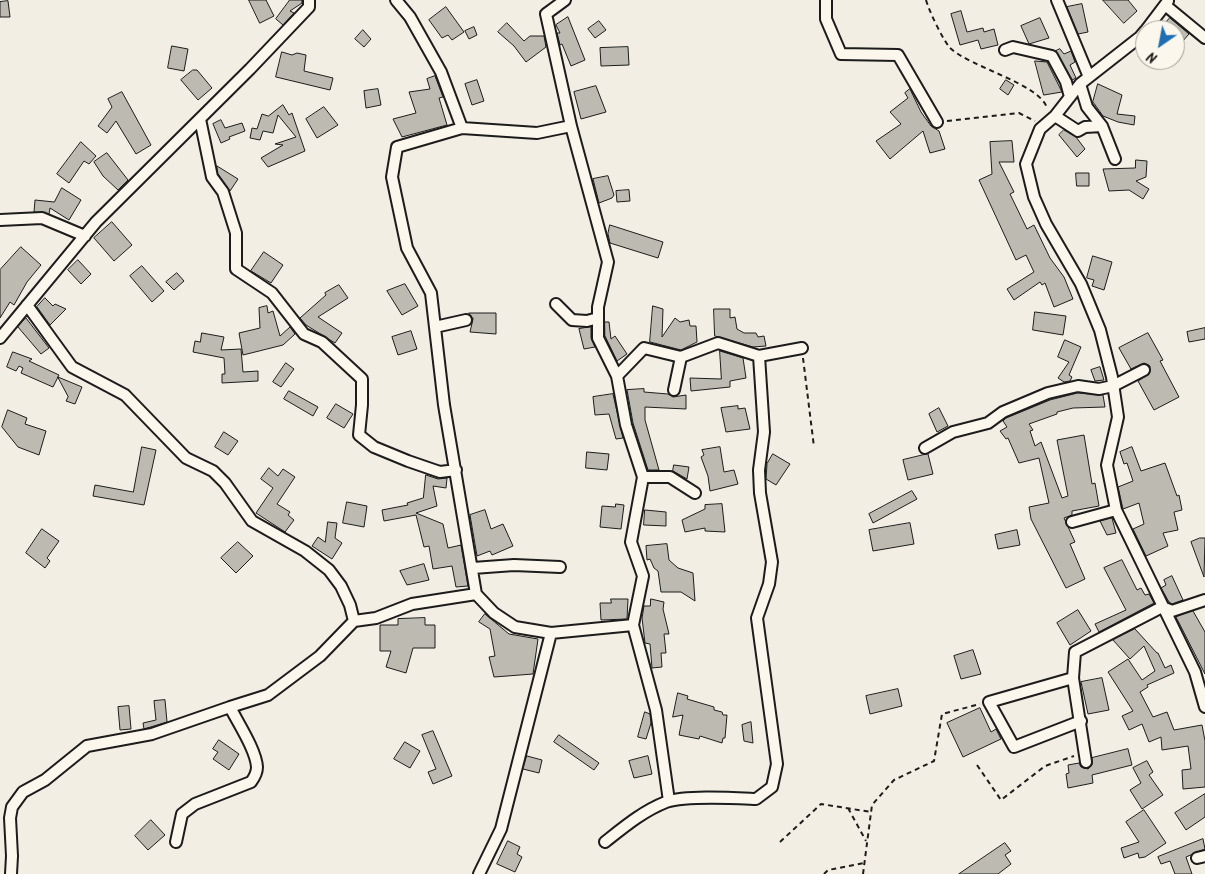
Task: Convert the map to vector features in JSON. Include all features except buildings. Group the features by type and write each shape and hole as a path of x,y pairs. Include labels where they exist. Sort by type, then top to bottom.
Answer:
{"street":[{"path":"0,338 85,236 309,7 309,0"},
{"path":"396,0 410,17 441,72 462,128"},
{"path":"565,0 546,14 571,126 608,262 598,307 598,338 617,376 626,425 643,477 630,542 643,576 633,625 656,710 669,801"},
{"path":"826,0 826,19 841,54 898,54 937,122"},
{"path":"1056,0 1089,77"},
{"path":"1154,20 1167,3 1205,38"},
{"path":"1135,40 1080,84 1049,121 1026,164 1034,197 1046,224 1081,284 1100,330 1118,417 1107,464 1116,510 1195,672 1205,707"},
{"path":"1005,50 1013,47 1052,56 1066,82 1070,97"},
{"path":"1080,84 1087,107 1102,126 1115,159"},
{"path":"200,118 212,178 223,192 236,233 236,269 272,293 304,334 322,342 362,379 359,435 374,448 408,461 440,472 456,470"},
{"path":"1049,121 1078,132 1084,127 1102,126"},
{"path":"571,126 537,133 462,128 397,147 392,177 407,248 431,293 444,405 476,594 494,613 515,627 551,634 633,625"},
{"path":"0,220 42,218 85,236"},
{"path":"556,304 572,320 587,321 598,318"},
{"path":"27,305 72,367 125,395 186,458 213,471 225,483 252,522 304,551 329,570 344,592 354,621"},
{"path":"434,327 466,320"},
{"path":"617,376 644,348 680,357 718,343 759,356 802,348"},
{"path":"604,842 651,809 669,801 730,798 756,800 772,787 777,764 756,618 769,584 772,562 760,493 759,470 764,432 759,356"},
{"path":"674,390 680,357"},
{"path":"925,448 952,432 988,423 1003,412 1048,393 1078,386 1099,389 1113,386 1144,370"},
{"path":"643,477 670,477 695,492"},
{"path":"1072,522 1116,510"},
{"path":"473,568 514,565 560,567"},
{"path":"11,874 10,818 12,807 23,792 45,780 87,746 152,734 268,695 320,656 354,621 376,618 412,604 476,594"},
{"path":"1086,757 1073,678 1075,652 1162,607 1172,611 1205,600"},
{"path":"479,874 501,829 551,634"},
{"path":"1073,678 989,702 1014,746 1081,721"},
{"path":"176,842 182,814 195,804 250,782 255,777 257,768 248,743 230,708"}],"path":[{"path":"926,0 949,47 977,66 1003,74 1021,85 1046,105 1049,121 1019,113 937,122"},
{"path":"802,348 814,448"},
{"path":"863,874 872,804 894,780 934,761 942,714 989,702"},
{"path":"977,765 1001,800 1045,766 1086,757"},
{"path":"780,842 821,804 871,812"},
{"path":"848,808 867,842"},
{"path":"824,874 828,870 864,863"}]}
